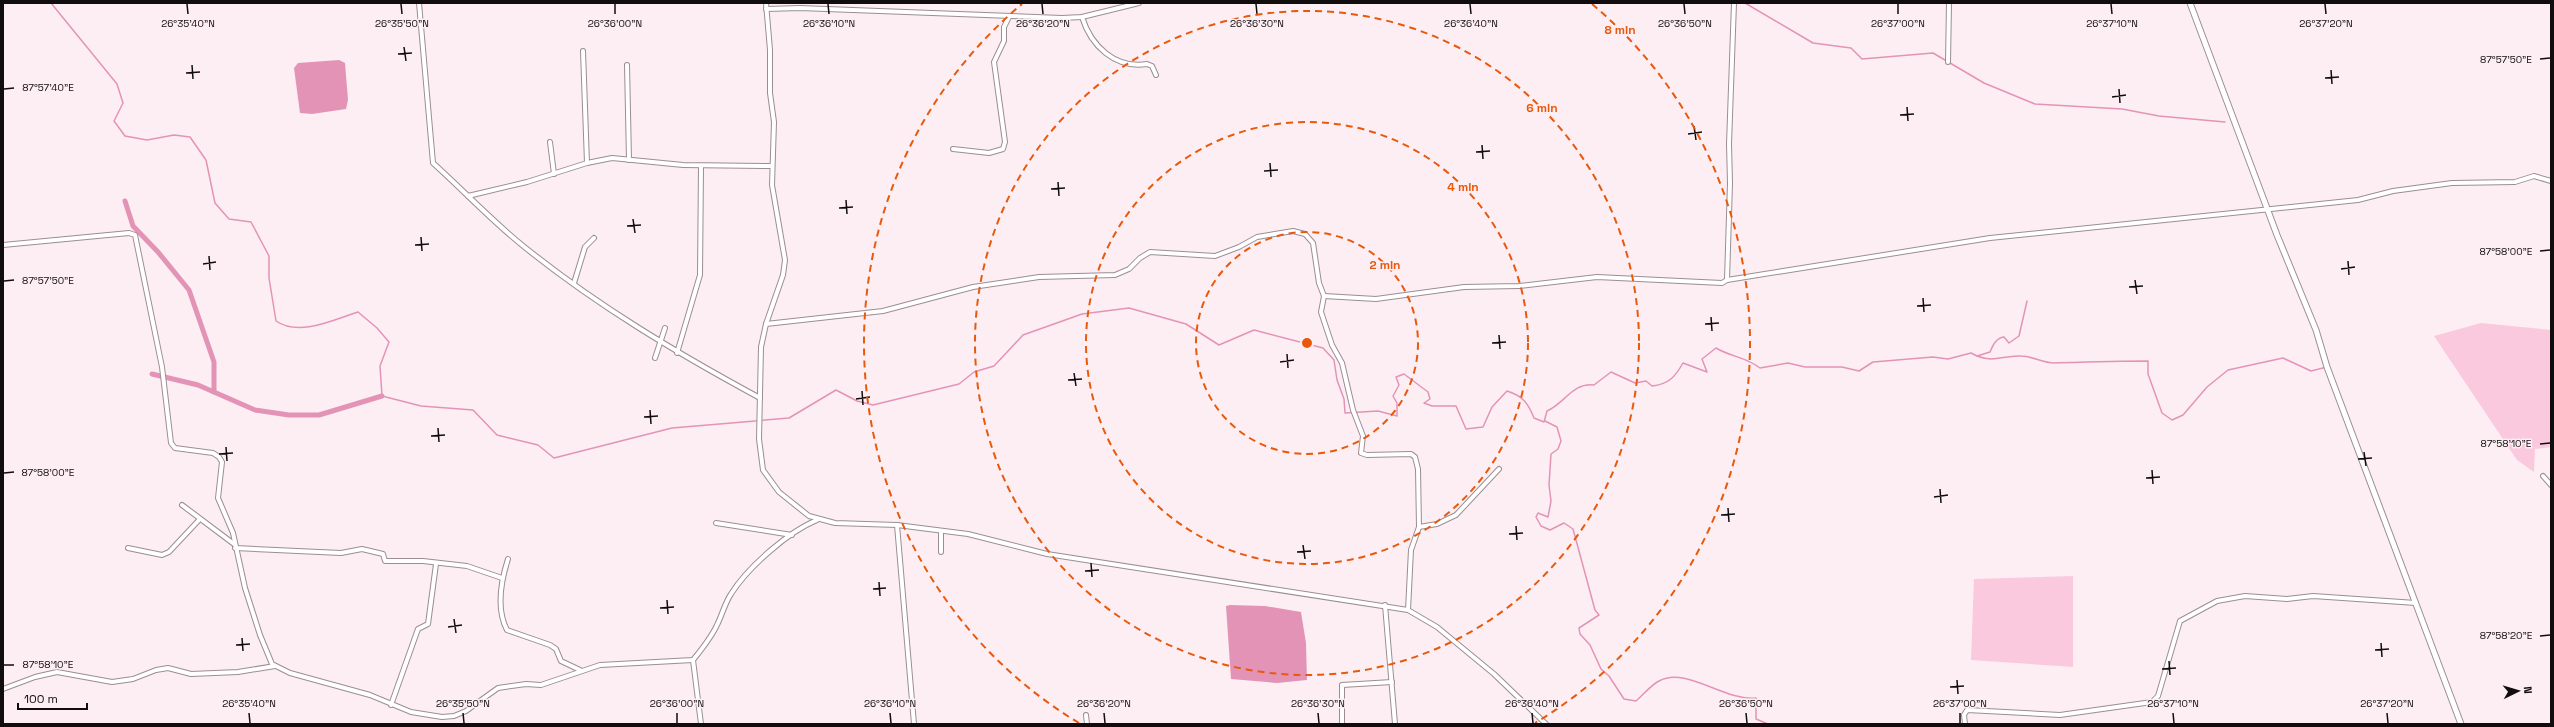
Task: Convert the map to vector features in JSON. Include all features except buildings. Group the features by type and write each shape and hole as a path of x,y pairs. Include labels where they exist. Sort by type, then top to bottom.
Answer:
{"street":[{"path":"419,3 433,163 522,245 574,283 677,353 760,398"},
{"path":"766,3 770,50 770,93 774,122 771,166 772,185 785,260 783,275 766,324 760,362 761,424 759,439 763,470 773,487 792,504 817,520 835,523 897,525 968,534 1047,554 1385,605 1408,610 1437,627 1494,674 1546,724"},
{"path":"766,9 800,8 1009,17 1082,16 1139,3"},
{"path":"1948,62 1949,3"},
{"path":"2190,3 2267,210 2316,330 2327,367 2462,724"},
{"path":"1727,280 1730,183 1729,144 1734,4"},
{"path":"1082,16 1089,36 1114,61 1148,64 1152,66 1156,75"},
{"path":"953,149 989,153 1003,149 1005,142 994,62 995,57 1004,41 1004,27 1009,17"},
{"path":"583,51 587,163"},
{"path":"627,65 629,160"},
{"path":"550,142 554,174"},
{"path":"468,196 554,174 587,163 612,158 701,166 771,166"},
{"path":"677,353 700,275 701,166"},
{"path":"1324,296 1376,300 1464,287 1519,286 1597,277 1722,283 1727,280 1990,238 2358,200 2393,191 2452,183 2515,182 2534,176 2551,181"},
{"path":"766,324 883,311 973,287 1039,277 1115,275 1129,269 1140,258 1150,252 1215,256 1239,247 1257,237 1293,231 1305,234 1313,243 1319,282 1324,296 1321,312 1332,344 1342,363 1355,417 1363,436 1361,453 1367,455 1409,454 1415,458 1418,469 1419,527 1411,550 1408,610"},
{"path":"3,245 129,232 135,235 162,367 171,443 175,448 213,454 219,457 222,462 218,498 233,533 234,546 260,635 275,666"},
{"path":"574,283 585,247 594,238"},
{"path":"655,358 664,328"},
{"path":"1419,527 1437,524 1456,515 1499,470"},
{"path":"2543,476 2551,485"},
{"path":"182,505 199,520 234,546 341,553 362,549 383,554 385,561 423,561 436,564 467,566 502,578"},
{"path":"128,548 162,555 169,552 199,520"},
{"path":"701,724 693,660 708,641 730,594 743,576 769,551 807,524 817,520"},
{"path":"716,523 792,535"},
{"path":"897,525 914,724"},
{"path":"940,531 941,552"},
{"path":"508,559 502,578 503,613 508,630 550,645 556,649 561,661 580,670"},
{"path":"391,705 418,628 428,624 436,564"},
{"path":"1965,724 1964,715 1967,710 2060,715 2152,702 2158,696 2180,620 2217,601 2245,596 2287,599 2313,596 2416,604"},
{"path":"1385,605 1395,724"},
{"path":"3,689 36,677 57,672 112,682 133,679 156,670 168,668 191,674 238,672 275,666 290,673 370,695 391,705 422,715 454,716 466,711 498,688 526,684 540,685 580,670 600,665 693,660"},
{"path":"1342,724 1342,684 1392,682"},
{"path":"1086,715 1087,724"}],"shaded area":[{"path":"339,60 345,63 348,100 346,109 312,114 300,113 294,68 298,63"},
{"path":"2481,323 2551,330 2551,447 2535,449 2534,472 2517,460 2434,336"},
{"path":"2073,576 2073,667 1971,660 1974,579"},
{"path":"1226,606 1265,606 1301,612 1306,643 1307,680 1277,683 1231,679"}],"waterway":[{"path":"51,3 117,84 123,103 114,121 125,136 147,140 174,135 190,137 206,160 215,203 229,219 251,222 269,256 269,278 276,321 285,326 316,326 358,312 377,328 389,342 380,366 382,396 421,406 473,410 497,435 538,445 554,458 672,428 789,418 836,390 857,401 873,405 959,384 974,372 994,366 1023,335 1082,314 1129,308 1186,324 1219,345 1254,330 1323,348 1334,360 1337,380 1344,399 1345,413 1378,411 1397,416 1397,403 1393,396 1399,385 1396,377 1404,374 1428,392 1430,399 1424,403 1432,406 1456,406 1466,429 1483,427 1492,407 1507,391 1521,398 1530,408 1534,418 1544,422 1547,411 1559,404 1574,390 1587,385 1594,385 1611,372 1635,383 1646,381 1652,386 1663,384 1671,379 1683,363 1707,372 1702,359 1716,348 1755,364 1760,368 1788,363 1805,367 1842,367 1859,371 1873,362 1933,357 1948,359 1971,353 1979,357 1991,359 2021,356 2054,363 2148,361 2148,374 2162,413 2172,420 2183,415 2207,387 2228,370 2283,358 2311,371 2327,367"},
{"path":"1745,3 1813,43 1851,48 1862,59 1933,53 1984,83 2035,104 2122,109 2159,116 2225,122"},
{"path":"125,201 133,226 158,252 189,290 214,362 214,392"},
{"path":"1977,356 1990,352 1995,342 2001,338 2004,337 2009,343 2019,336 2027,301"},
{"path":"152,374 198,385 255,410 289,415 319,415 382,396"},
{"path":"1545,421 1557,427 1561,441 1558,449 1551,454 1549,485 1551,501 1548,517 1538,513 1536,517 1541,526 1550,530 1564,523 1573,529 1595,610 1599,615 1579,628 1580,634 1590,645 1601,669 1609,676 1624,699 1636,701 1659,681 1670,678 1681,678 1744,698 1756,698 1756,719 1768,724"}]}
